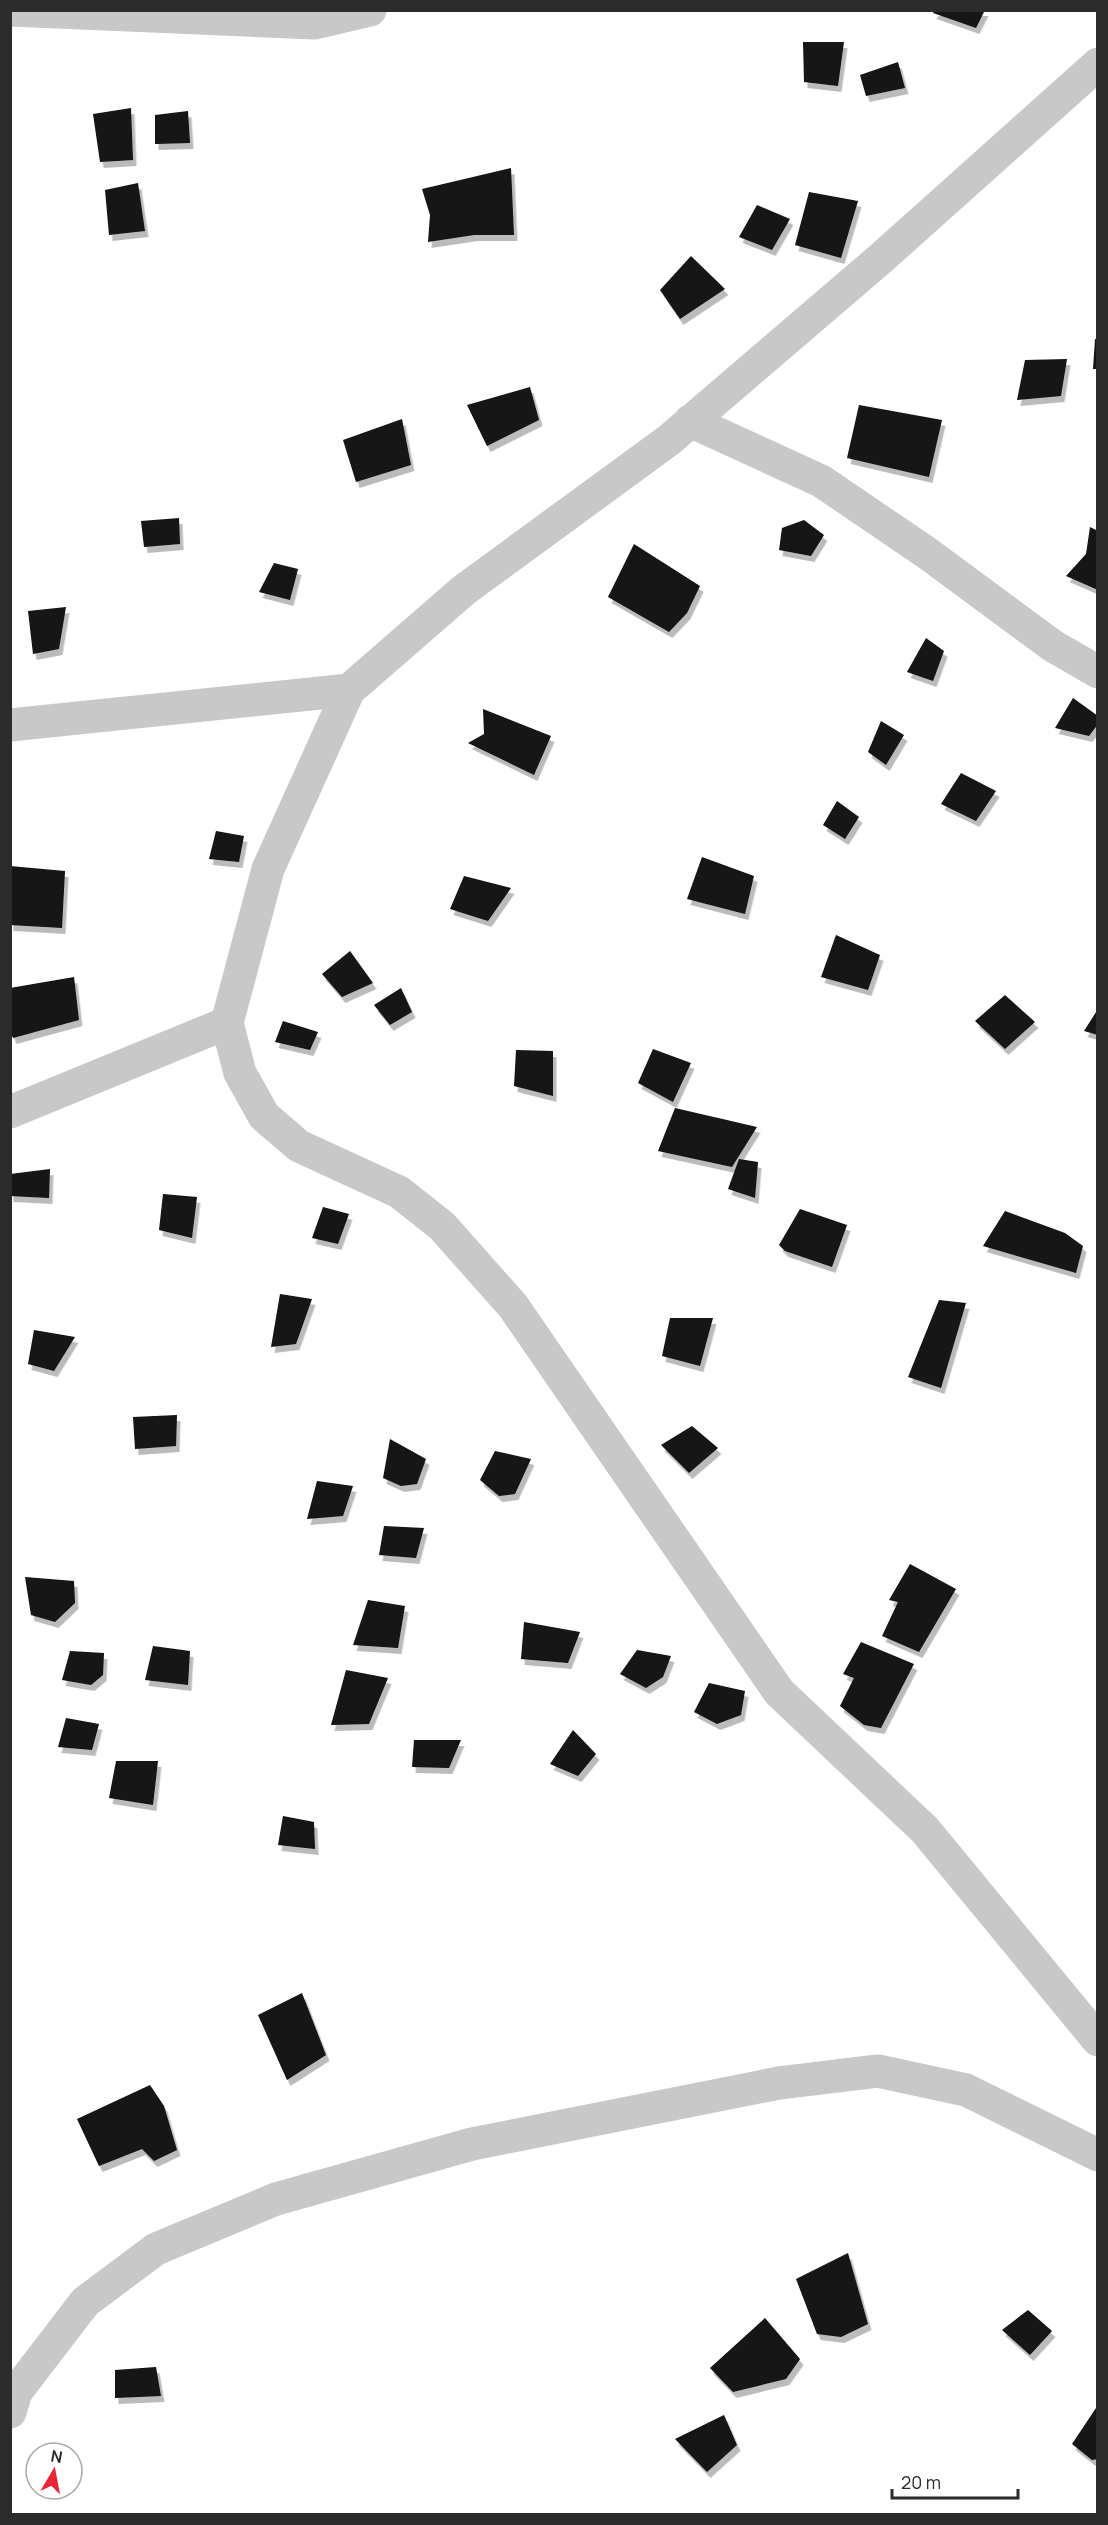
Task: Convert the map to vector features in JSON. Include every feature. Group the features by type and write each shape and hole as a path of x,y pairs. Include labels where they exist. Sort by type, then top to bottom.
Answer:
{"street":[{"path":"11,10 315,23 370,10"},
{"path":"1098,64 879,260 690,421 464,590 349,690 268,869 227,1023 240,1073 264,1116 299,1146 399,1192 442,1226 513,1306 779,1692 925,1830 1098,2040"},
{"path":"690,421 821,481 927,553 1053,646 1098,672"},
{"path":"10,725 349,690"},
{"path":"10,1112 227,1023"},
{"path":"10,2412 16,2392 85,2302 156,2248 276,2199 472,2144 779,2083 878,2071 966,2090 1098,2155"}],"building":[{"path":"935,10 985,10 976,28 933,13"},
{"path":"803,42 844,42 838,86 804,82"},
{"path":"898,62 905,88 866,96 860,75"},
{"path":"131,108 133,160 100,162 93,114"},
{"path":"188,111 190,143 155,144 155,115"},
{"path":"511,168 514,235 474,235 428,242 430,215 422,189"},
{"path":"138,183 145,231 109,235 105,190"},
{"path":"809,192 858,201 841,258 795,245"},
{"path":"757,205 790,219 772,250 739,237"},
{"path":"691,256 725,289 680,319 660,290"},
{"path":"1095,339 1098,339 1098,369 1093,369"},
{"path":"1067,359 1061,396 1017,400 1025,360"},
{"path":"530,387 539,420 487,446 467,405"},
{"path":"859,405 942,420 929,477 847,458"},
{"path":"402,419 411,465 356,482 343,440"},
{"path":"179,518 180,544 144,547 141,521"},
{"path":"804,520 824,535 811,556 779,550 782,528"},
{"path":"1090,527 1098,531 1098,590 1066,576 1086,554"},
{"path":"634,544 700,586 687,613 669,632 608,597"},
{"path":"274,563 298,569 290,600 259,592"},
{"path":"66,607 59,649 33,654 28,611"},
{"path":"926,638 944,651 933,681 907,672"},
{"path":"1073,698 1098,716 1098,724 1089,736 1055,728"},
{"path":"483,709 551,736 534,775 468,743 484,734"},
{"path":"881,721 904,735 886,765 868,752"},
{"path":"961,773 996,791 976,821 941,804"},
{"path":"837,801 859,817 845,839 823,825"},
{"path":"216,831 244,836 239,862 209,859"},
{"path":"702,857 754,876 745,914 687,899"},
{"path":"10,866 65,871 62,928 10,925"},
{"path":"464,876 511,888 488,921 450,909"},
{"path":"836,935 880,955 868,990 821,977"},
{"path":"350,951 373,983 342,997 322,974"},
{"path":"74,977 79,1020 13,1038 10,1031 10,988"},
{"path":"401,988 412,1012 390,1025 374,1005"},
{"path":"1005,995 1035,1022 1005,1049 975,1021"},
{"path":"1098,1009 1098,1035 1084,1031"},
{"path":"283,1021 318,1032 310,1050 275,1042"},
{"path":"653,1049 691,1063 673,1102 638,1083"},
{"path":"516,1050 553,1051 553,1096 514,1086"},
{"path":"675,1108 757,1127 732,1167 658,1151"},
{"path":"739,1159 758,1162 755,1198 728,1189"},
{"path":"50,1169 49,1198 10,1196 10,1174"},
{"path":"163,1194 197,1197 192,1238 159,1230"},
{"path":"323,1207 349,1214 338,1244 312,1238"},
{"path":"800,1209 847,1225 832,1267 785,1251 779,1245"},
{"path":"1005,1211 1065,1233 1083,1246 1076,1273 983,1246"},
{"path":"280,1294 312,1299 296,1344 271,1347"},
{"path":"939,1300 966,1303 941,1388 908,1377"},
{"path":"670,1318 713,1318 700,1366 662,1356"},
{"path":"34,1330 75,1337 54,1371 28,1364"},
{"path":"177,1415 176,1446 135,1449 133,1417"},
{"path":"692,1426 718,1448 689,1473 661,1445"},
{"path":"390,1439 426,1459 417,1484 401,1486 383,1478"},
{"path":"495,1451 531,1459 515,1494 499,1496 480,1480"},
{"path":"317,1481 353,1486 343,1516 307,1519"},
{"path":"384,1526 424,1528 416,1558 379,1555"},
{"path":"910,1564 956,1589 919,1652 882,1636 898,1602 889,1600"},
{"path":"25,1577 74,1581 75,1603 55,1622 31,1615"},
{"path":"368,1600 405,1606 398,1648 353,1645"},
{"path":"524,1622 580,1632 568,1663 521,1659"},
{"path":"861,1642 914,1664 881,1728 864,1725 840,1706 854,1678 843,1674"},
{"path":"153,1646 190,1651 188,1685 145,1680"},
{"path":"637,1650 671,1656 663,1677 646,1688 620,1674"},
{"path":"70,1651 104,1653 103,1675 91,1685 62,1680"},
{"path":"346,1670 388,1678 369,1724 331,1725"},
{"path":"709,1683 745,1691 741,1715 717,1724 694,1712"},
{"path":"66,1718 99,1724 92,1750 58,1747"},
{"path":"573,1730 596,1754 578,1776 550,1764"},
{"path":"414,1740 461,1740 449,1768 412,1767"},
{"path":"116,1761 158,1761 153,1805 109,1798"},
{"path":"283,1816 314,1822 315,1849 278,1845"},
{"path":"302,1993 326,2055 287,2080 258,2015"},
{"path":"150,2085 164,2106 177,2150 154,2161 142,2149 99,2166 77,2119"},
{"path":"848,2253 868,2324 841,2337 817,2334 796,2279"},
{"path":"1028,2310 1052,2331 1030,2355 1002,2330"},
{"path":"765,2318 800,2359 786,2379 733,2392 710,2368"},
{"path":"156,2367 161,2396 115,2398 115,2370"},
{"path":"1096,2408 1098,2459 1092,2460 1072,2444"},
{"path":"724,2415 737,2445 707,2472 675,2439"}]}
